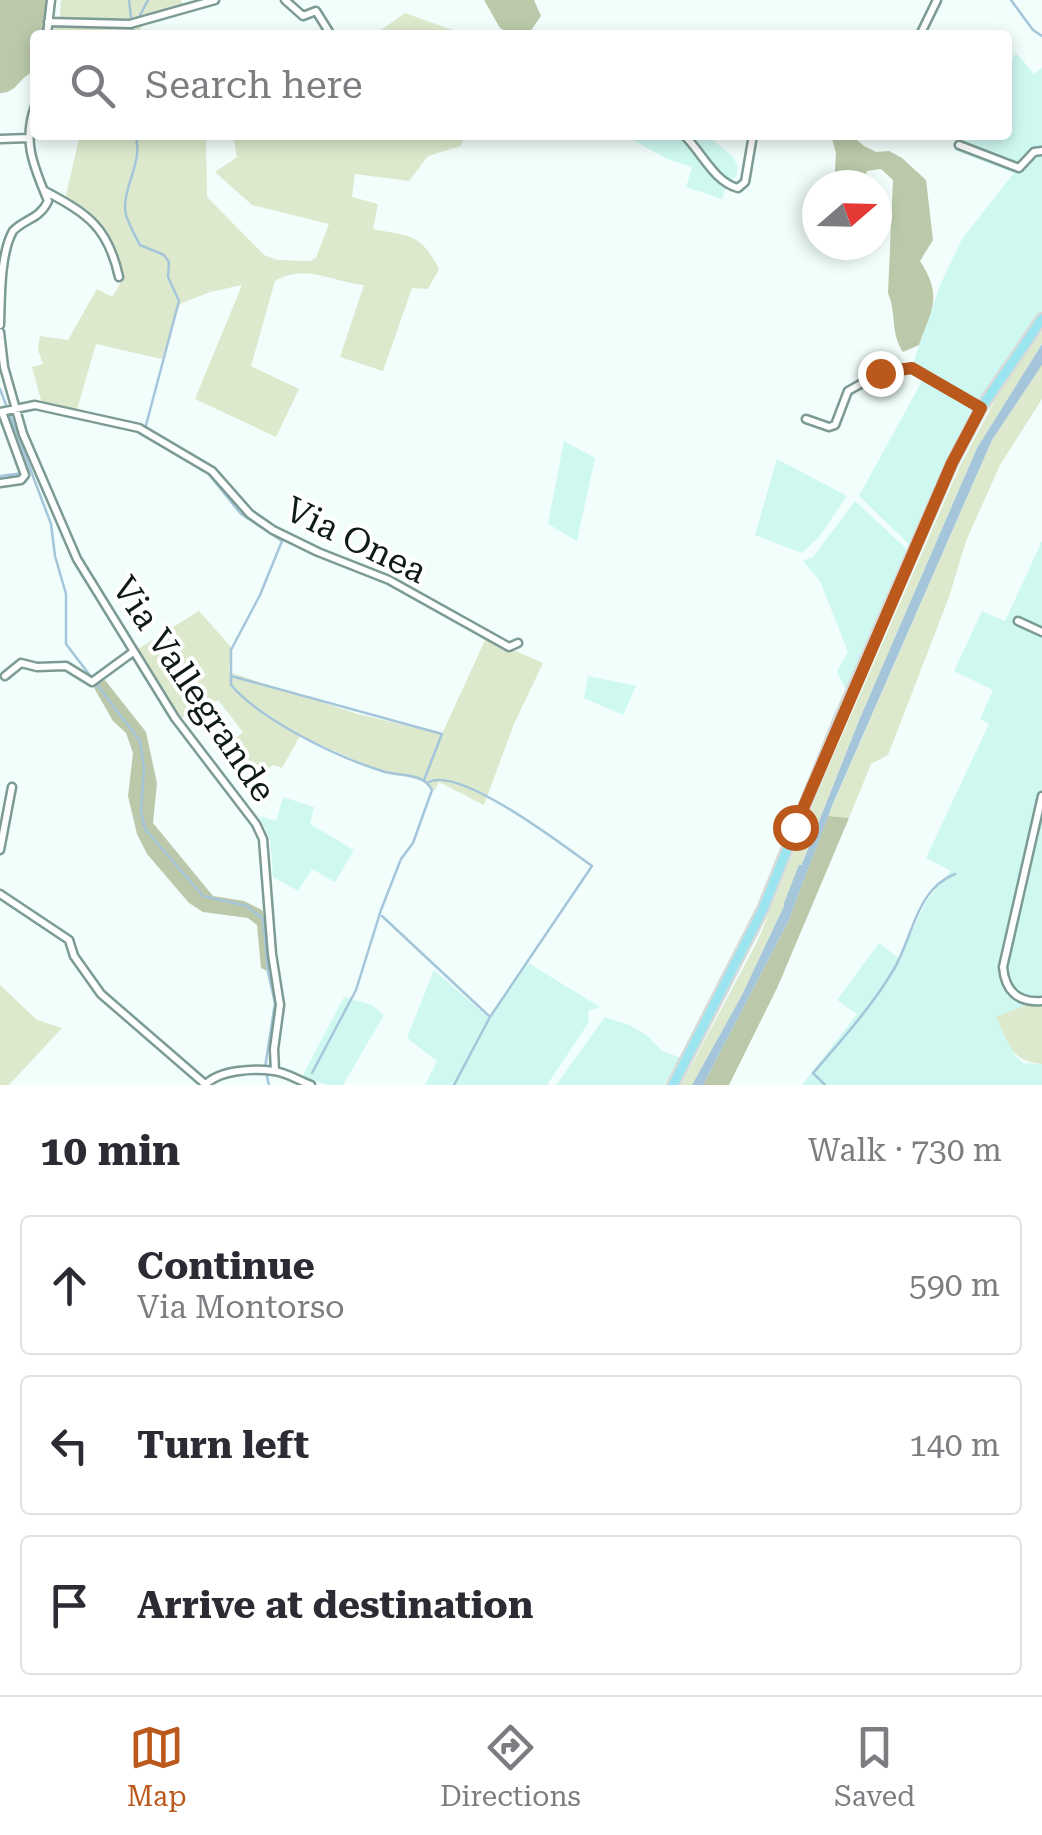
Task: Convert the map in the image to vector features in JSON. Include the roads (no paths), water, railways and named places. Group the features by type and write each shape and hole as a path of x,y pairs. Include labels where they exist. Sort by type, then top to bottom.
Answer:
{"main road":[{"path":"674,1085 762,910 838,722 952,463 981,408 1042,318"}],"street":[{"path":"47,30 51,0"},
{"path":"48,22 130,24 216,0"},
{"path":"285,0 303,16 316,11 329,30"},
{"path":"922,30 937,0"},
{"path":"0,483 21,480 24,473 7,411 0,328 2,254 15,228 37,217 48,201 28,142 30,120"},
{"path":"0,139 28,142"},
{"path":"689,140 717,176 738,188 745,182 752,140"},
{"path":"959,144 1019,168 1034,152 1042,152"},
{"path":"44,190 79,208 94,221 111,250 119,278"},
{"path":"806,419 829,428 836,425 848,391 880,373 912,368 981,408"},
{"name":"Via Onea","path":"7,411 35,405 139,428 212,471 250,514 273,530 389,580 509,647 518,643"},
{"name":"Via Vallegrande","path":"7,411 76,559 175,718 256,824 263,839 280,1004 275,1071"},
{"path":"1018,621 1042,632"},
{"path":"4,676 21,663 37,668 66,666 94,681 133,652"},
{"path":"0,850 12,787"},
{"path":"1042,796 1003,967 1004,980 1015,996 1024,1002 1042,1002"},
{"path":"0,894 69,940 78,962 101,994 207,1082 226,1073 275,1071 311,1085"}],"water":[{"path":"1042,344 1042,365 992,440 832,806 788,922 703,1085 692,1085 742,995 792,889 860,718 977,448"}],"waterway":[{"path":"129,0 132,30"},
{"path":"137,21 148,0"},
{"path":"1011,0 1042,36"},
{"path":"136,140 126,215 140,245 164,255 169,262 168,277 179,301 145,429"},
{"path":"0,389 51,524 66,594 66,644 140,741 145,829 203,896 247,906 263,919 275,1003 265,1068 269,1085"},
{"path":"207,472 241,514 282,541 231,650 231,685 261,712 301,736 364,765 423,780 432,790 413,843 401,859 381,910 356,990 312,1073"},
{"path":"0,476 24,473"},
{"path":"231,676 442,734 424,780"},
{"path":"429,782 444,780 487,796 592,866 490,1017 454,1085"},
{"path":"785,904 800,866"},
{"path":"825,1085 813,1073 886,982 924,902 942,881 955,874"},
{"path":"382,916 489,1016"}]}
